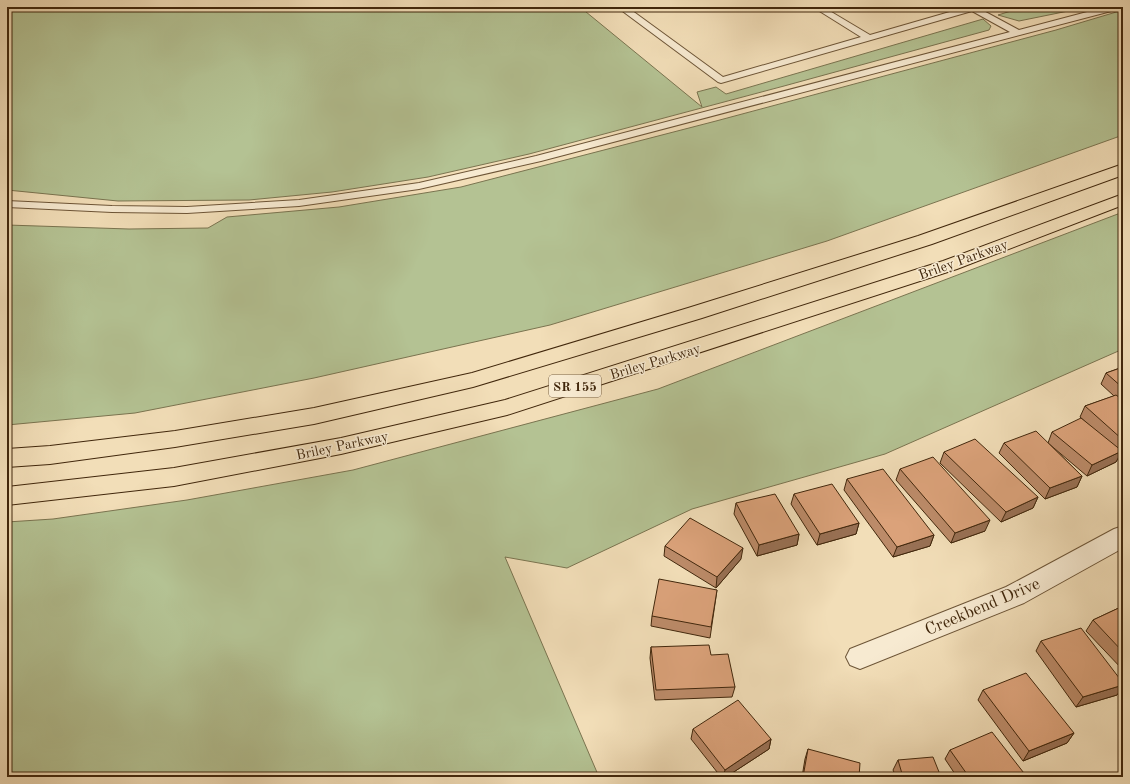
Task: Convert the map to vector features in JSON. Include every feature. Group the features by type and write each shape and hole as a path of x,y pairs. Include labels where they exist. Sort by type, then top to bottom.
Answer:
{"highway":[{"name":"SR 155","path":"7,458 50,455 175,439 314,416 473,380 695,313 917,243 1123,169"},
{"name":"Briley Parkway","path":"7,496 174,477 341,446 507,407 950,265 1123,199"}],"street":[{"name":"Creekbend Drive","path":"860,657 1015,595 1123,536"}],"lane":[{"path":"621,7 721,80 975,8 1019,33"},
{"path":"817,7 869,38"},
{"path":"7,204 112,209 187,210 299,203 419,186 537,159 1116,7"}],"green space":[{"path":"7,7 140,9 141,7 580,7 702,107 697,92 716,87 726,94 983,19 991,26 989,30 784,86 529,154 428,177 332,192 249,200 118,201 7,190"},
{"path":"1024,7 1088,7 1019,21 998,15"},
{"path":"1123,10 1123,135 827,241 550,325 314,378 135,413 7,425 7,225 129,229 208,228 227,217 339,207 461,187 716,121 1056,30"},
{"path":"1123,212 1123,349 885,454 692,509 567,568 505,557 599,777 7,777 7,522 53,519 187,500 353,470 658,389"}],"building":[{"path":"1123,367 1123,388 1106,373"},
{"path":"1116,395 1123,400 1123,440 1085,406"},
{"path":"1081,418 1122,451 1092,465 1052,432"},
{"path":"1036,431 1082,476 1050,488 1004,443"},
{"path":"975,439 1038,497 1006,512 944,452"},
{"path":"933,457 990,520 955,533 900,469"},
{"path":"883,469 934,535 897,547 847,479"},
{"path":"832,484 859,523 820,534 794,494"},
{"path":"775,494 799,534 759,545 736,503"},
{"path":"690,518 743,548 717,577 665,546"},
{"path":"659,579 717,590 711,627 652,616"},
{"path":"1123,606 1123,652 1093,620"},
{"path":"1081,628 1123,685 1083,697 1041,641"},
{"path":"709,645 711,655 728,654 735,687 656,690 651,647"},
{"path":"1026,673 1074,733 1029,751 983,690"},
{"path":"738,700 771,739 725,770 693,729"},
{"path":"992,732 1027,777 969,777 950,750"},
{"path":"808,749 860,763 859,777 803,777"},
{"path":"933,757 941,777 903,777 898,760"}]}
